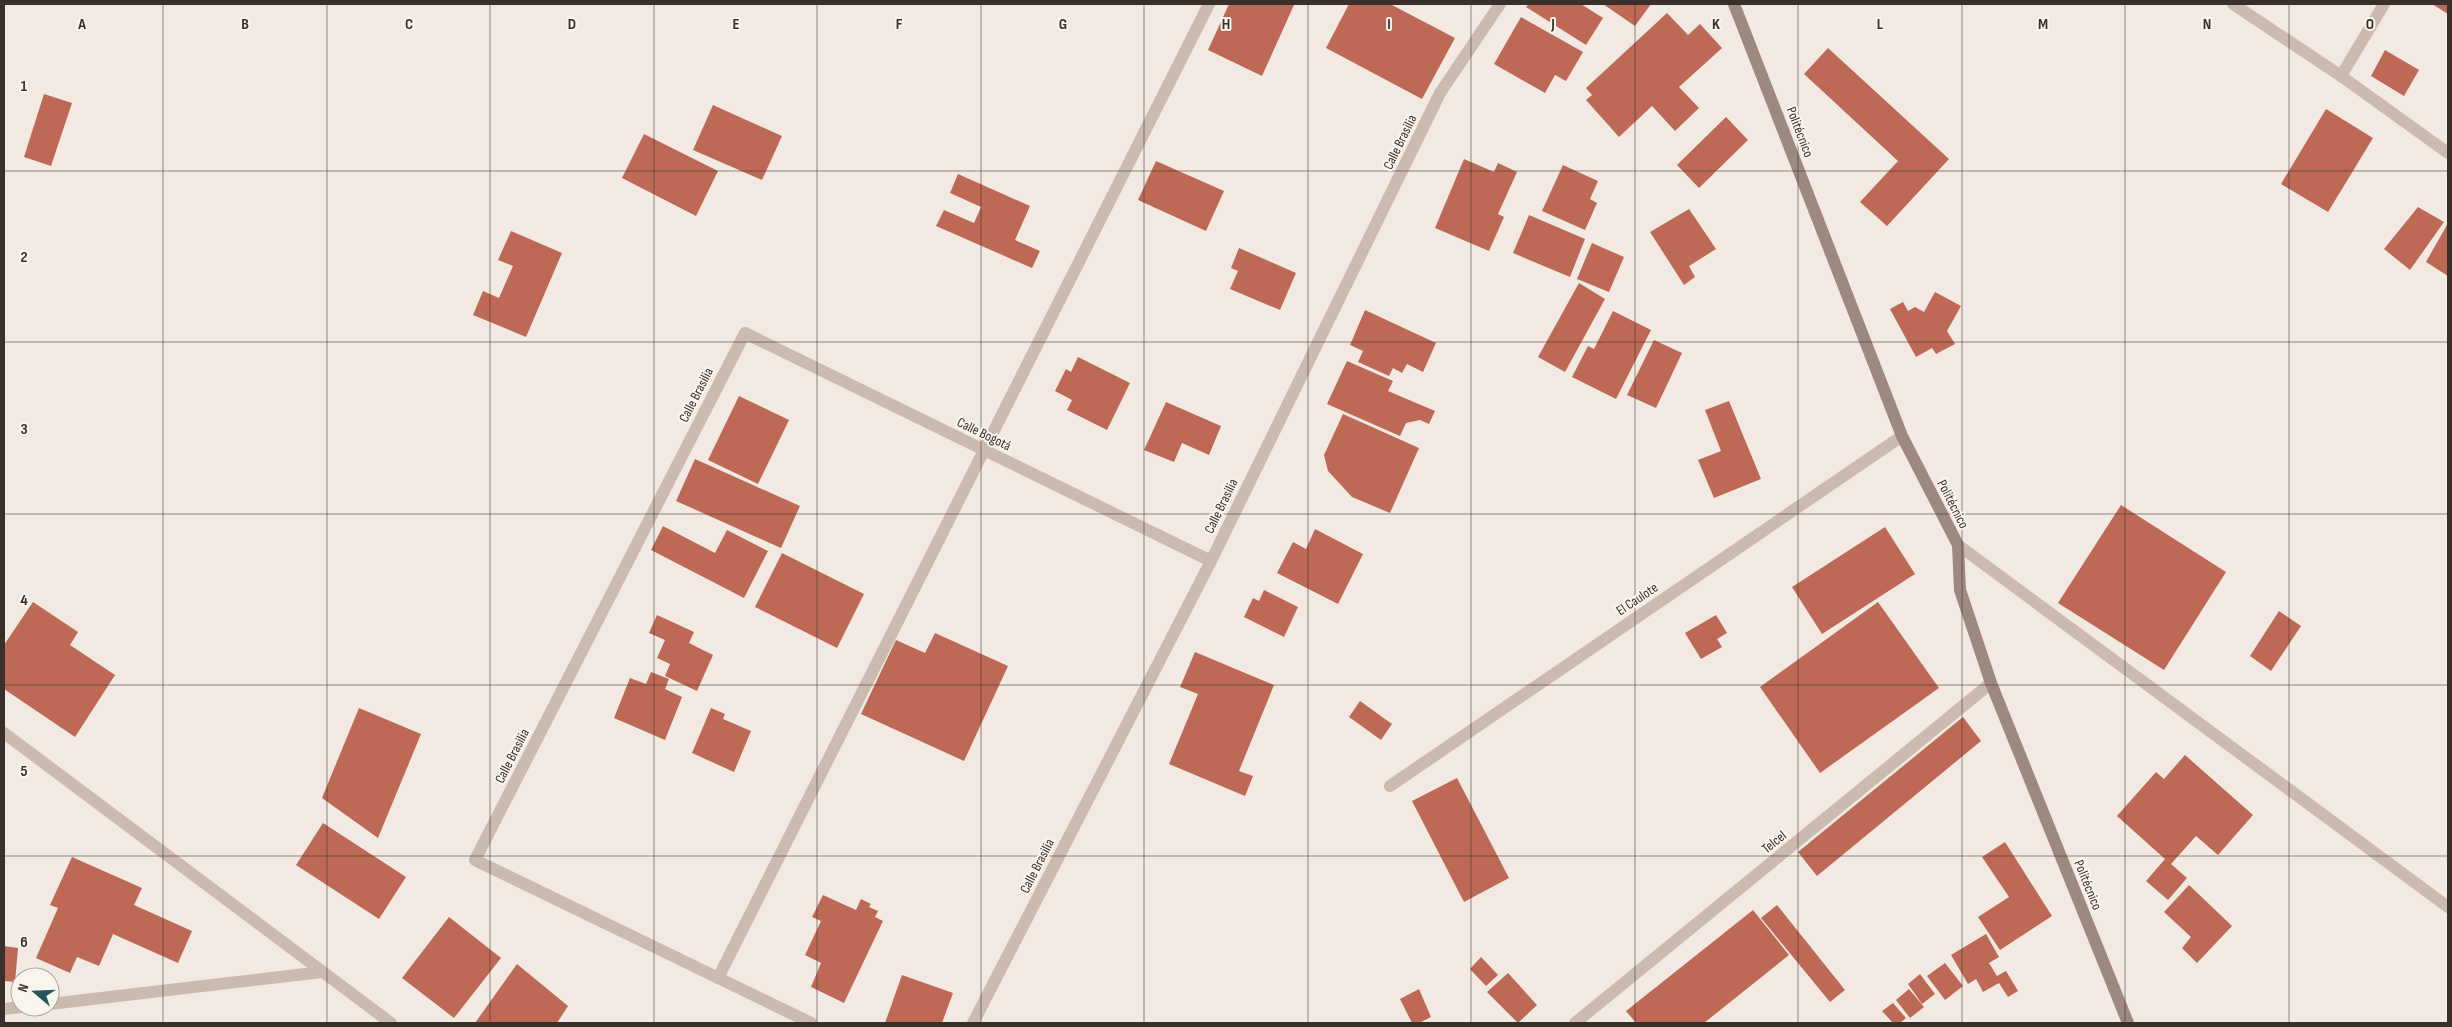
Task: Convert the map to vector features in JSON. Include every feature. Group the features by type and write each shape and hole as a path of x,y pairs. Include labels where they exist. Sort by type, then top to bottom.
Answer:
{"street":[{"path":"718,978 1209,4"},
{"name":"Calle Brasilia","path":"973,1023 1211,561 1440,93 1500,4"},
{"name":"Politécnico","path":"1734,4 1902,436 1958,546 1960,590 1992,683 2128,1023"},
{"path":"2233,4 2341,76 2448,153"},
{"path":"2341,76 2384,4"},
{"name":"Calle Bogotá","path":"745,333 1211,561"},
{"name":"Calle Brasilia","path":"745,333 475,860 811,1023"},
{"name":"El Caulote","path":"1390,786 1902,436"},
{"path":"1958,546 2448,907"},
{"name":"Telcel","path":"1575,1023 1992,683"},
{"path":"4,733 391,1023"},
{"path":"60,1003 322,972"}],"building":[{"path":"1229,4 1294,5 1262,76 1208,50"},
{"path":"1349,4 1390,4 1455,38 1422,99 1326,48"},
{"path":"1529,4 1581,4 1603,18 1586,45 1526,7"},
{"path":"1603,4 1651,4 1635,26"},
{"path":"2432,4 2448,4 2448,14"},
{"path":"1667,13 1688,35 1700,24 1722,48 1679,87 1699,108 1675,131 1652,106 1619,137 1586,100 1592,95 1586,88"},
{"path":"1521,17 1583,52 1566,81 1555,75 1545,93 1494,64"},
{"path":"1828,48 1949,159 1887,226 1860,202 1898,161 1804,74"},
{"path":"2385,50 2419,70 2404,96 2371,76"},
{"path":"44,94 72,103 51,166 24,157"},
{"path":"713,105 782,136 762,180 693,150"},
{"path":"2326,109 2373,138 2328,212 2281,184"},
{"path":"1726,117 1748,140 1699,188 1677,165"},
{"path":"644,134 718,171 696,216 622,178"},
{"path":"1464,159 1494,172 1498,163 1517,172 1498,214 1504,217 1489,251 1435,228"},
{"path":"1156,161 1224,191 1206,231 1138,200"},
{"path":"1563,165 1598,181 1590,199 1597,203 1585,230 1542,211"},
{"path":"958,174 1030,206 1015,240 1040,251 1032,268 936,226 944,210 974,223 981,207 950,193"},
{"path":"2418,207 2444,222 2410,270 2384,249"},
{"path":"1689,209 1716,249 1689,266 1695,277 1684,285 1650,232"},
{"path":"1529,215 1585,239 1570,277 1513,253"},
{"path":"2448,223 2448,276 2426,262"},
{"path":"511,231 562,253 526,337 473,315 483,291 499,298 513,266 498,260"},
{"path":"1592,243 1624,257 1609,292 1577,279"},
{"path":"1239,248 1296,273 1280,310 1230,289 1238,271 1231,268"},
{"path":"1579,283 1605,299 1565,372 1538,357"},
{"path":"1935,292 1961,306 1947,331 1955,344 1936,354 1932,348 1916,357 1890,309 1903,302 1908,311 1915,307 1924,312"},
{"path":"1365,310 1436,343 1423,372 1407,364 1402,373 1393,368 1389,376 1358,362 1363,351 1350,345"},
{"path":"1613,311 1651,330 1616,399 1572,377 1588,346 1594,349"},
{"path":"1654,340 1682,353 1656,408 1627,395"},
{"path":"1078,357 1130,383 1107,430 1067,410 1072,400 1055,391 1066,369 1071,372"},
{"path":"1347,361 1393,381 1388,391 1435,411 1429,424 1420,420 1406,423 1400,436 1327,404"},
{"path":"739,396 789,420 758,484 708,460"},
{"path":"1729,401 1761,479 1714,498 1698,460 1721,451 1705,410"},
{"path":"1166,402 1221,426 1209,455 1182,443 1174,462 1144,450"},
{"path":"1343,414 1419,448 1390,513 1352,497 1328,471 1324,455"},
{"path":"695,459 800,506 781,548 676,501"},
{"path":"2121,505 2226,572 2164,670 2058,603"},
{"path":"663,526 715,553 727,530 768,551 744,598 651,550"},
{"path":"1885,527 1915,574 1822,634 1792,587"},
{"path":"1315,529 1363,554 1338,604 1277,573 1293,542 1306,549"},
{"path":"782,553 864,594 837,648 755,607"},
{"path":"1264,590 1298,607 1284,637 1244,617 1253,598 1259,601"},
{"path":"33,602 78,632 70,645 115,675 75,737 4,689 4,645"},
{"path":"1878,602 1939,688 1820,773 1760,687"},
{"path":"2279,611 2301,626 2271,671 2250,656"},
{"path":"657,615 694,632 689,643 713,655 697,691 665,676 670,664 657,658 665,640 649,633"},
{"path":"1716,615 1727,633 1717,639 1722,647 1701,659 1685,633"},
{"path":"935,633 1008,666 964,761 861,714 896,640 925,653"},
{"path":"1195,652 1274,685 1239,771 1253,776 1245,796 1169,764 1198,694 1180,687"},
{"path":"651,672 669,679 665,689 682,697 665,740 614,718 630,678 646,684"},
{"path":"1360,701 1392,724 1381,740 1349,717"},
{"path":"359,708 421,734 378,838 322,798"},
{"path":"711,708 725,714 723,719 751,731 734,772 692,753"},
{"path":"1963,717 1981,741 1817,876 1798,852"},
{"path":"2185,755 2253,815 2218,855 2196,836 2171,864 2187,878 2168,900 2146,881 2165,859 2117,816 2156,772 2164,779"},
{"path":"1457,778 1509,878 1464,902 1412,801"},
{"path":"323,823 406,877 379,919 296,865"},
{"path":"2005,842 2052,916 2000,950 1978,917 2009,897 1982,857"},
{"path":"72,857 142,888 134,905 192,931 178,963 113,934 99,966 77,957 70,973 36,958 58,908 50,905"},
{"path":"2189,885 2232,926 2197,963 2182,948 2191,937 2164,912"},
{"path":"823,895 856,910 861,899 871,904 869,907 878,911 875,917 883,921 844,1003 811,987 821,963 805,955 821,921 812,917"},
{"path":"1777,905 1845,990 1830,1002 1761,918"},
{"path":"1753,910 1789,955 1704,1023 1636,1023 1626,1011"},
{"path":"449,917 501,958 454,1018 402,978"},
{"path":"1986,934 1999,957 1989,963 1997,976 2006,971 2018,991 2008,997 1999,983 1983,992 1976,979 1968,984 1951,955"},
{"path":"4,946 18,948 16,967 10,967 10,982 4,981"},
{"path":"1481,957 1498,975 1486,986 1470,969"},
{"path":"1945,963 1963,986 1945,1000 1927,976"},
{"path":"517,964 568,1006 557,1023 475,1023"},
{"path":"1508,973 1537,1005 1518,1023 1487,992"},
{"path":"1920,974 1935,994 1922,1004 1908,984"},
{"path":"902,975 953,993 942,1023 885,1023"},
{"path":"1419,989 1431,1017 1419,1023 1412,1023 1400,999"},
{"path":"1909,989 1924,1007 1910,1018 1896,1000"},
{"path":"1893,1003 1906,1018 1900,1023 1893,1023 1882,1011"}]}
